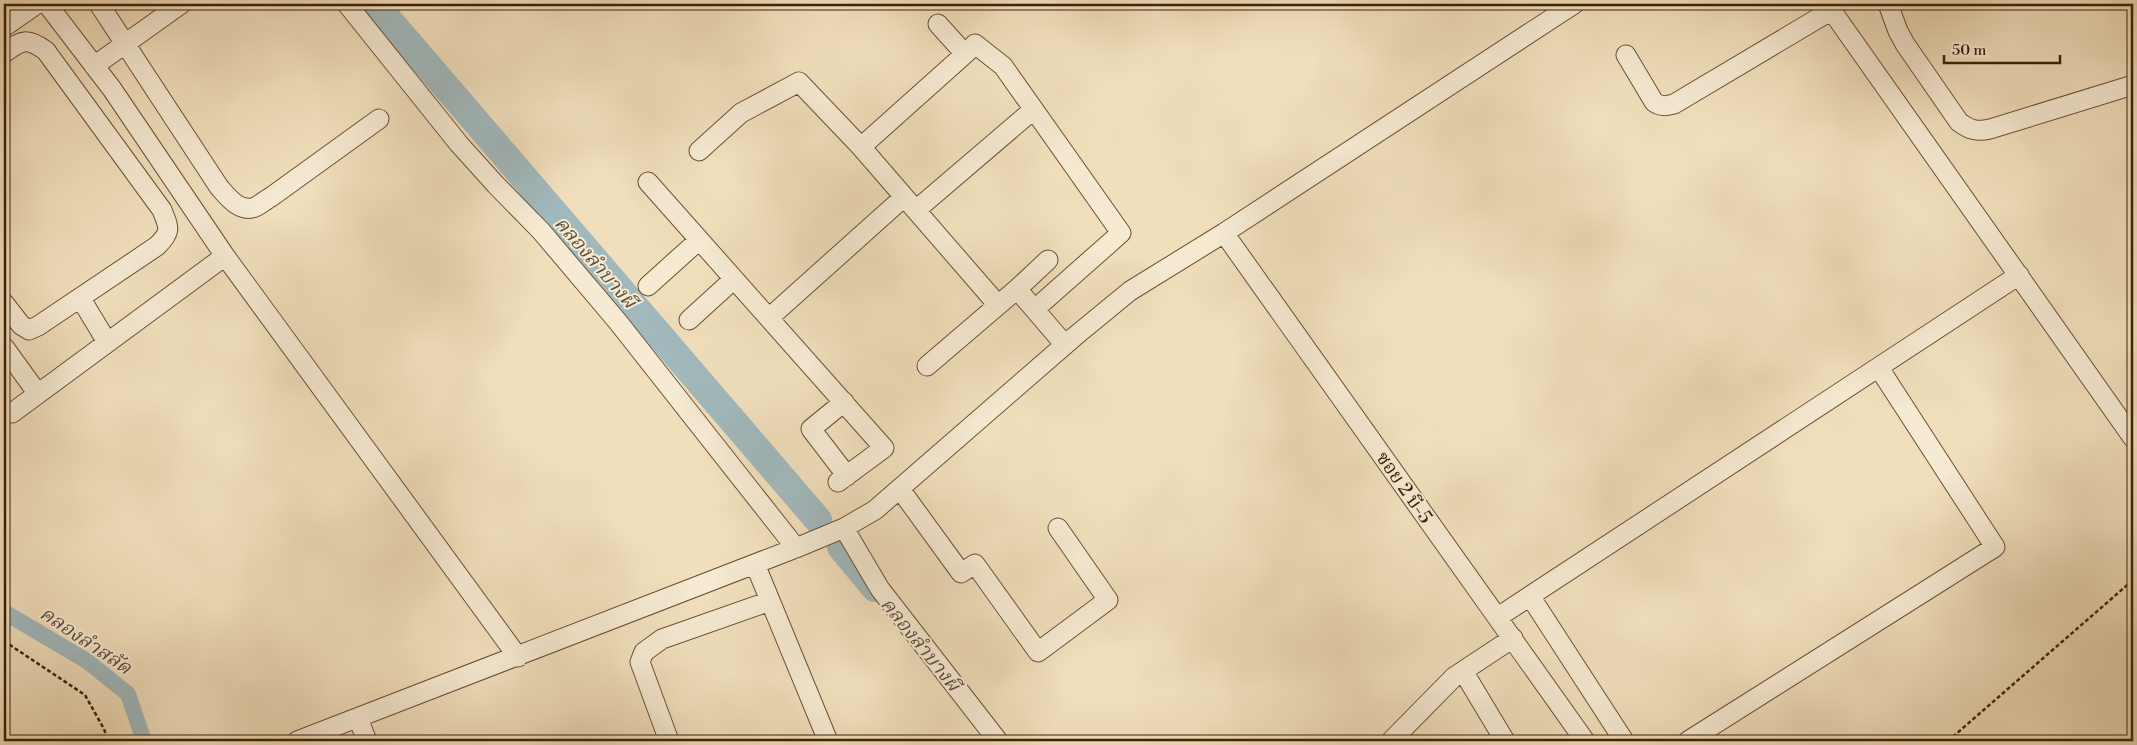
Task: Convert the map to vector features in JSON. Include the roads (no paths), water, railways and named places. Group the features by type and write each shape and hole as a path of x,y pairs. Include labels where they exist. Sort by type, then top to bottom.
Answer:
{"street":[{"path":"4,27 37,4"},
{"path":"47,4 112,89 225,256 518,656"},
{"path":"99,4 219,187 230,200 239,206 252,208 270,197 379,119"},
{"path":"94,66 181,4"},
{"path":"347,4 458,144 541,231 618,322 796,548"},
{"path":"297,741 844,528 875,510 1130,291 1224,233 1574,4"},
{"path":"1888,4 1905,44 1959,122 1968,128 1979,131 1990,129 2133,85"},
{"path":"1626,55 1654,102 1660,106 1666,106 1674,104 1829,7 2133,438"},
{"path":"938,24 965,54"},
{"path":"4,53 20,42 28,41 46,51 162,210 168,228 166,236 157,246 81,299 30,330 21,326 4,303"},
{"path":"861,147 975,44 1003,66 1121,234 1035,310"},
{"path":"699,151 741,113 799,82 861,147 998,305"},
{"path":"87,108 112,89"},
{"path":"769,318 910,204 1033,110"},
{"path":"648,182 844,402 884,448 842,479 811,429 844,402"},
{"name":"ซอย 2 บี-5","path":"1224,233 1585,741"},
{"path":"648,286 700,240"},
{"path":"12,413 225,256"},
{"path":"927,366 1048,260"},
{"path":"1498,617 2019,275"},
{"path":"689,320 734,279"},
{"path":"1017,289 1065,345"},
{"path":"81,299 107,342"},
{"path":"4,347 38,394"},
{"path":"1688,741 1995,547 1879,368"},
{"path":"900,489 961,573 975,564 1038,652 1108,600 1058,528"},
{"path":"844,528 880,589 998,741"},
{"path":"755,564 828,741"},
{"path":"1530,596 1624,741"},
{"path":"669,741 640,662 644,652 662,639 770,602"},
{"path":"1391,741 1436,694 1463,671 1513,638"},
{"path":"1463,671 1505,741"},
{"path":"358,718 367,741"}],"waterway":[{"name":"คลองลำบางผี","path":"375,4 818,520"},
{"name":"คลองลำบางผี","path":"841,547 875,588"},
{"name":"คลองลำสลัด","path":"4,612 87,661 128,694 144,741"}]}
